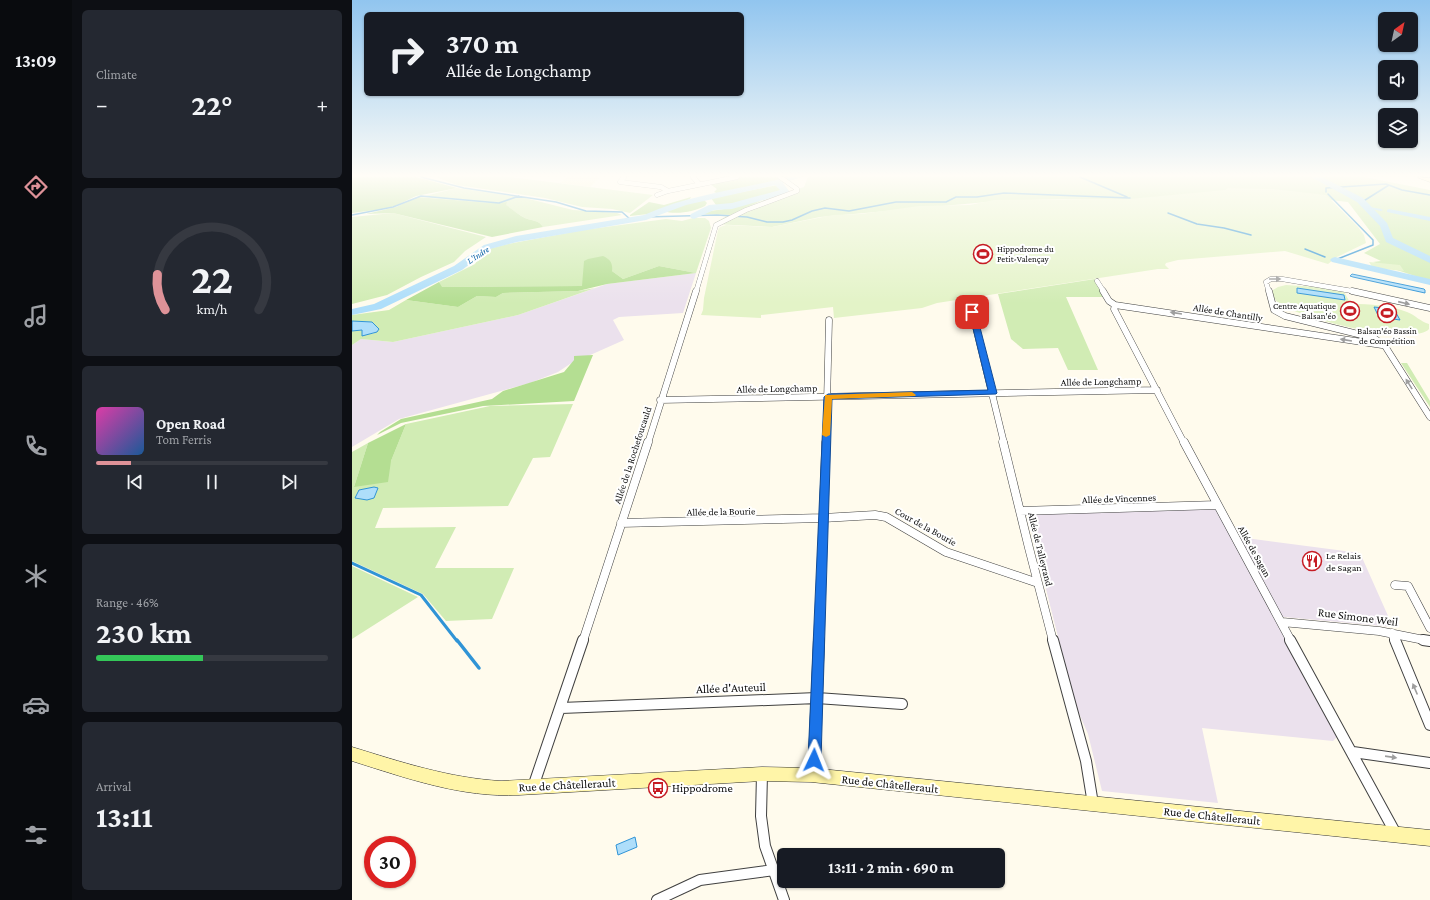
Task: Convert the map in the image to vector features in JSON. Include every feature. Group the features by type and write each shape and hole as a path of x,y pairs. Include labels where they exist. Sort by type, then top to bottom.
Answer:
{"main road":[{"name":"Rue de Châtellerault","path":"352,754 403,770 496,788 762,774 811,775 1430,838"}],"street":[{"name":"Allée de la Rochefoucauld","path":"533,787 561,708 660,400 689,316 716,225 728,219"},
{"path":"1430,308 1282,279 1271,279 1266,282 1274,310 1278,313 1284,316 1374,338 1385,346 1430,417"},
{"name":"Allée de Sagan","path":"1097,281 1109,301 1115,305 1114,309 1158,390 1217,505 1353,752 1396,835"},
{"name":"Allée de Talleyrand","path":"969,299 1038,583 1076,721 1091,784 1093,804"},
{"name":"Allée de Chantilly","path":"1115,305 1121,304 1385,346"},
{"path":"811,775 814,760 822,518 828,397 829,320"},
{"name":"Allée de Longchamp","path":"660,400 1158,390"},
{"name":"Allée de Vincennes","path":"1020,512 1217,505"},
{"name":"Cour de la Bourie","path":"822,518 875,515 886,517 946,552 1038,583"},
{"name":"Allée de la Bourie","path":"621,523 822,518"},
{"path":"1396,585 1408,586 1430,628"},
{"name":"Rue Simone Weil","path":"1282,622 1392,633 1430,641"},
{"path":"1392,633 1430,725"},
{"name":"Allée d'Auteuil","path":"561,708 816,698 902,704"},
{"path":"1353,752 1430,763"},
{"path":"762,774 761,816 765,846 784,900"},
{"path":"657,900 700,880 774,870"}],"shaded area":[{"path":"696,273 683,313 619,317 613,320 624,340 570,364 558,372 530,383 399,419 352,447 352,345 361,339 393,342 518,315 607,284"},
{"path":"1216,509 1231,536 1360,553 1393,627 1273,616 1337,737 1333,741 1202,728 1218,803 1102,791 1088,734 1075,704 1027,514"}],"green space":[{"path":"352,219 416,219 486,237 465,251 454,262 387,295 352,304"},
{"path":"418,219 528,219 537,222 543,227 492,237"},
{"path":"528,219 596,219 543,227 537,222"},
{"path":"666,219 682,221 689,219 706,219 709,221 711,228 696,273 659,266 623,279 612,271 582,286 441,287 439,282 475,264 482,253 488,249 583,230"},
{"path":"721,219 810,219 772,227 713,224"},
{"name":"Hippodrome du Petit-Valençay","path":"813,219 1350,219 1364,235 1366,243 1337,257 1328,264 1285,251 1178,260 1166,263 1165,265 1169,269 1158,269 937,303 922,308 834,318 833,307 761,315 761,318 701,315 718,230 720,227 726,225 772,227"},
{"path":"1361,219 1430,219 1430,281 1373,262 1381,261 1364,253 1380,244"},
{"path":"603,256 608,258 612,266 612,271 623,279 659,266 696,273 607,284 578,291 503,293 496,297 477,296 458,307 406,300 439,282 442,287 582,286 584,261"},
{"path":"1369,262 1400,265 1404,271 1373,268"},
{"path":"1095,279 1104,297 1066,297 1098,370 1068,370 1058,348 1023,349 1011,339 998,294"},
{"name":"Centre Aquatique Balsan'éo","path":"1286,285 1317,287 1344,292 1351,304 1380,305 1410,313 1423,322 1429,324 1429,329 1419,334 1402,335 1380,333 1330,323 1290,309 1277,302 1273,296 1273,290"},
{"path":"595,288 518,315 393,342 361,339 352,345 352,331 362,330 363,333 371,334 377,332 372,322 352,321 352,315 389,310 406,300 458,307 477,296 496,297 503,293 578,291"},
{"path":"593,355 574,401 483,406 401,423 377,435 401,419 492,399 503,391 564,372 574,360 574,356"},
{"path":"1401,363 1407,363 1430,401 1430,407"},
{"path":"573,404 550,457 533,458 508,506 383,508 375,528 456,527 435,568 514,568 492,619 446,621 423,594 352,561 352,452 368,443 354,487 391,461 406,424 490,406"},
{"path":"406,424 391,461 388,482 354,487 368,443"},
{"path":"352,566 418,597 352,639"}],"water":[{"path":"1352,274 1424,289 1425,293 1350,276"},
{"path":"1297,288 1344,295 1345,300 1297,293"},
{"path":"1374,307 1394,309 1400,320 1379,317"},
{"path":"352,321 372,322 379,329 377,332 362,336 362,330 352,331"},
{"path":"374,487 378,488 374,498 367,500 355,498 359,490"},
{"path":"635,837 637,847 618,855 616,845"}],"waterway":[{"name":"L'Indre","path":"352,312 377,307 458,268 487,247 516,239 634,219"},
{"path":"755,219 767,222 783,222 794,219"},
{"path":"1184,219 1197,224 1224,228 1251,235"},
{"path":"1335,260 1373,245 1373,240 1352,219"},
{"name":"L'Indre","path":"1378,219 1384,225 1389,240 1430,260"},
{"path":"1305,249 1325,257"},
{"path":"1335,260 1430,282"},
{"path":"352,563 421,595 457,641"},
{"path":"457,640 479,668"}],"slow traffic":[{"path":"826,435 828,397 912,395"}],"place":[{"name":"Hippodrome du Petit-Valençay","path":"983,254"},
{"name":"Centre Aquatique Balsan'éo","path":"1350,311"},
{"name":"Balsan'éo Bassin de Compétition","path":"1387,313"},
{"name":"Le Relais de Sagan","path":"1312,561"},
{"name":"Hippodrome","path":"658,788"}],"route":[{"path":"814,760 822,518 828,397 993,393 972,312"}]}
